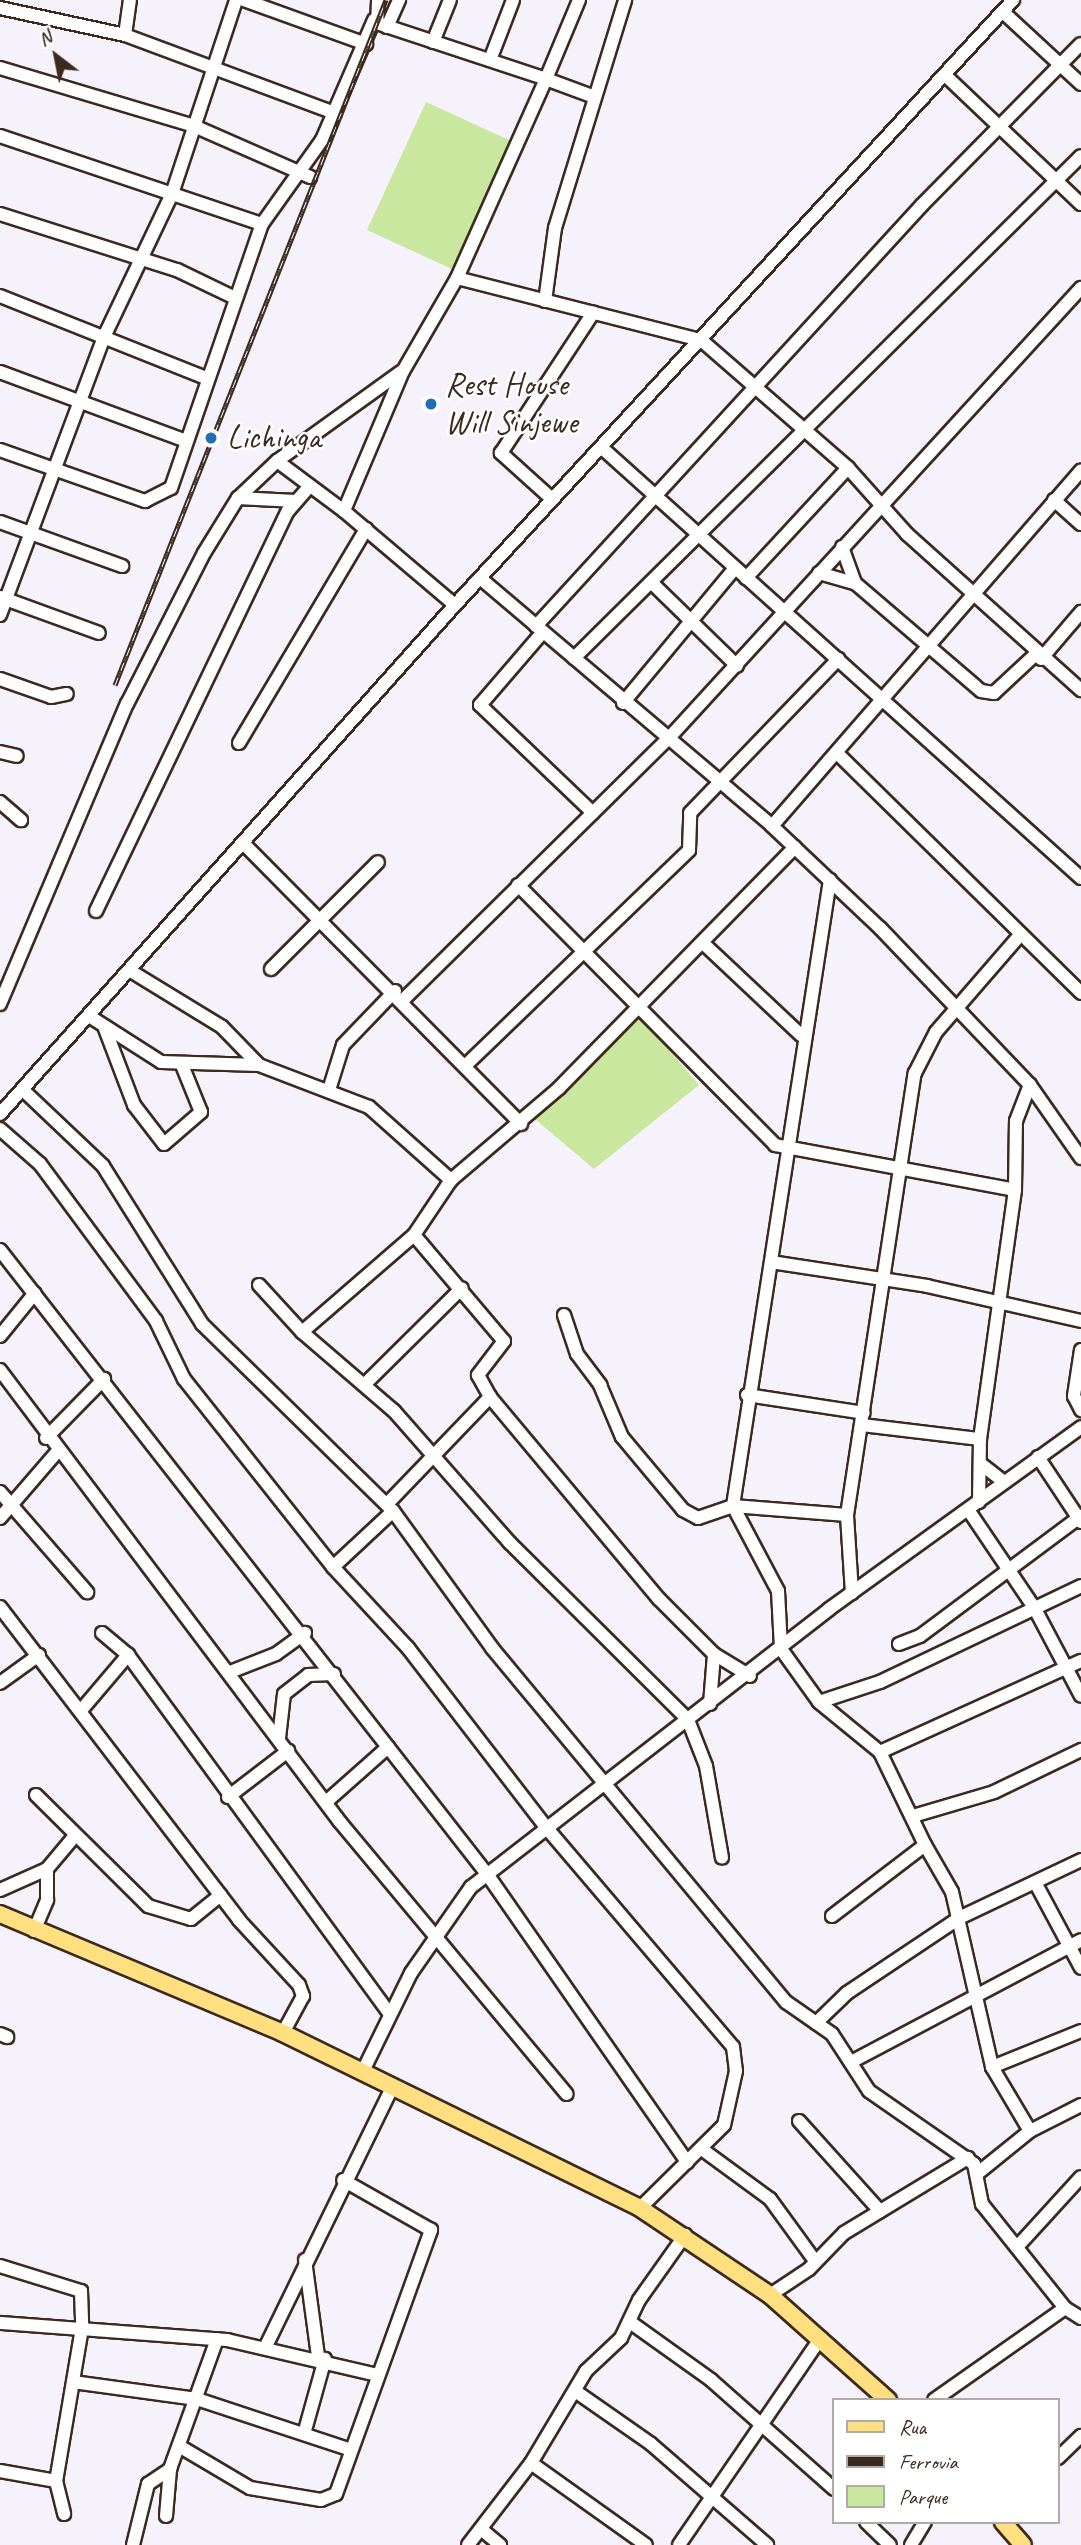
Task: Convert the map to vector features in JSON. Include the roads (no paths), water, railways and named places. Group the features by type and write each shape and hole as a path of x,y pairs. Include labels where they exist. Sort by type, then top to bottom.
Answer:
{"main road":[{"path":"0,1914 34,1931 283,2033 640,2208 685,2235 770,2295 886,2398"},
{"path":"1005,2524 1023,2545"}],"street":[{"path":"125,35 130,0"},
{"path":"0,615 3,598 34,536 57,475 104,337 144,259 172,194 236,0"},
{"path":"244,0 366,44"},
{"path":"0,450 57,475 145,501 161,498 187,441 233,297 262,224 306,175 366,44 378,0"},
{"path":"387,27 399,0"},
{"path":"433,42 450,0"},
{"path":"489,60 513,0"},
{"path":"344,510 403,372 457,278 579,0"},
{"path":"545,301 555,228 592,96 625,0"},
{"path":"0,1114 455,605 946,76 1013,0"},
{"path":"0,8 43,7 335,113"},
{"path":"1003,12 1081,84"},
{"path":"374,20 387,27 592,96"},
{"path":"593,813 480,705 539,629 755,387 1081,44"},
{"path":"0,68 194,126 306,175"},
{"path":"946,76 1081,204"},
{"path":"0,136 262,224"},
{"path":"574,658 1081,156"},
{"path":"0,214 144,259 233,297"},
{"path":"457,278 701,340 848,468 879,502 1039,657 1081,690"},
{"path":"329,1090 349,1037 400,995 518,885 668,739 785,614 879,502 1081,288"},
{"path":"0,296 206,378"},
{"path":"552,499 501,453 593,313"},
{"path":"0,372 187,441"},
{"path":"0,1004 148,660 238,498 277,461 403,372"},
{"path":"601,447 785,614 885,697 1081,878"},
{"path":"277,461 344,510 455,605"},
{"path":"746,578 848,468"},
{"path":"772,826 838,754 971,592 1081,470"},
{"path":"96,911 295,501 310,486"},
{"path":"238,498 295,501"},
{"path":"1054,500 1081,524"},
{"path":"0,522 122,566"},
{"path":"239,743 366,529"},
{"path":"842,547 855,583"},
{"path":"623,702 735,568"},
{"path":"819,573 855,583 981,691 994,693 1039,657 1081,612"},
{"path":"480,578 772,826 959,1004 1030,1084 1081,1158"},
{"path":"651,582 688,622 737,666"},
{"path":"3,598 99,633"},
{"path":"467,1064 689,850 690,813 838,659"},
{"path":"0,679 51,697 67,694"},
{"path":"0,752 17,756"},
{"path":"838,754 1081,993"},
{"path":"0,802 21,820"},
{"path":"244,844 321,922 400,995 521,1124"},
{"path":"302,1332 414,1235 452,1181 521,1124 639,1010 795,847"},
{"path":"271,969 321,922 378,862"},
{"path":"830,880 802,1034 789,1148 747,1395 733,1506 778,1591 781,1649 819,1702 880,1752 913,1816 959,1917 974,1995 992,2067 1030,2131"},
{"path":"518,885 764,1137 789,1148 1015,1190"},
{"path":"852,1593 847,1515 863,1419 879,1278 904,1169 921,1054 959,1004 1020,935"},
{"path":"704,944 802,1034"},
{"path":"129,970 222,1027 259,1065"},
{"path":"89,1016 138,1051 182,1065 259,1065 309,1081 369,1107 452,1181"},
{"path":"104,1026 134,1105 164,1144 201,1112 182,1065"},
{"path":"309,1081 337,1064"},
{"path":"979,1502 980,1439 1015,1190 1016,1121 1030,1084"},
{"path":"23,1090 103,1166 211,1335 390,1508 601,1784 786,2002 816,2023 851,2062 869,2091 968,2158 978,2173 982,2204 1065,2308 1081,2318"},
{"path":"0,1129 40,1164 156,1321 184,1379 333,1567 408,1648 545,1826 733,2047 730,2105 703,2150 640,2208"},
{"path":"414,1235 463,1288 504,1341 478,1375 490,1397 613,1549 713,1654 750,1676"},
{"path":"0,1250 305,1633 388,1747 487,1874 687,2162"},
{"path":"771,1262 879,1278 1081,1321"},
{"path":"259,1285 302,1332 365,1384 434,1453 510,1543 688,1720 706,1766 722,1857"},
{"path":"365,1384 463,1288"},
{"path":"0,1336 35,1293"},
{"path":"564,1315 611,1418 668,1494 698,1518 733,1506 847,1515"},
{"path":"1081,1350 1074,1396 1081,1410"},
{"path":"0,1370 46,1438 230,1672 326,1802 567,2094"},
{"path":"46,1438 104,1379"},
{"path":"747,1395 980,1439"},
{"path":"333,1567 390,1508 434,1453 490,1397"},
{"path":"362,2073 390,2014 434,1935 487,1874 545,1826 750,1676 852,1593 969,1511 1003,1480 1081,1427"},
{"path":"0,1518 57,1452"},
{"path":"899,1644 920,1636 1007,1566 1080,1518 1038,1457"},
{"path":"981,1464 1003,1480"},
{"path":"0,1492 87,1592"},
{"path":"969,1511 1035,1609 1081,1696"},
{"path":"819,1702 880,1682 1081,1586"},
{"path":"0,1607 83,1708 221,1895 303,1990 283,2033"},
{"path":"102,1633 128,1655 228,1797 390,2014"},
{"path":"230,1672 276,1654 305,1633"},
{"path":"0,1683 39,1654"},
{"path":"710,1704 713,1654"},
{"path":"83,1708 128,1655"},
{"path":"880,1752 1081,1661"},
{"path":"279,1738 284,1693 308,1675 334,1674"},
{"path":"326,1802 388,1747"},
{"path":"913,1816 994,1791 1081,1750"},
{"path":"228,1797 288,1751"},
{"path":"36,1795 73,1838 165,1915 191,1919 221,1895"},
{"path":"0,1890 47,1869 73,1838"},
{"path":"832,1916 925,1845"},
{"path":"816,2023 847,1993 959,1917 1036,1884 1081,1860"},
{"path":"34,1931 47,1900 47,1869"},
{"path":"1036,1884 1075,1943 1081,1968"},
{"path":"851,2062 1075,1943"},
{"path":"992,2067 1081,2031"},
{"path":"265,2346 343,2180 392,2088"},
{"path":"978,2173 1030,2131 1081,2105"},
{"path":"799,2121 880,2211"},
{"path":"703,2150 770,2199 814,2261"},
{"path":"770,2295 880,2211 968,2158"},
{"path":"1018,2246 1081,2177"},
{"path":"179,2446 250,2488 321,2500 336,2494 348,2449 431,2230 343,2180"},
{"path":"468,2545 531,2463 578,2393 586,2371 630,2322 685,2235"},
{"path":"304,2434 322,2357 305,2258"},
{"path":"0,2266 76,2285 82,2328 55,2481 64,2514"},
{"path":"937,2398 1065,2308"},
{"path":"630,2322 762,2423 832,2487"},
{"path":"0,2323 217,2339 322,2357 378,2375"},
{"path":"679,2545 821,2338"},
{"path":"166,2516 170,2469 217,2339"},
{"path":"73,2382 197,2399 348,2449"},
{"path":"578,2393 713,2496 767,2545"},
{"path":"1060,2456 1081,2437"},
{"path":"531,2463 646,2545"},
{"path":"133,2545 148,2484 170,2469"},
{"path":"0,2471 55,2481"},
{"path":"868,2524 890,2545"},
{"path":"911,2545 924,2524"},
{"path":"481,2529 500,2545"}],"railway":[{"path":"115,685 386,0"}],"place":[{"name":"Rest House Will Sinjewe","path":"431,404"},
{"name":"Lichinga","path":"211,438"}]}
